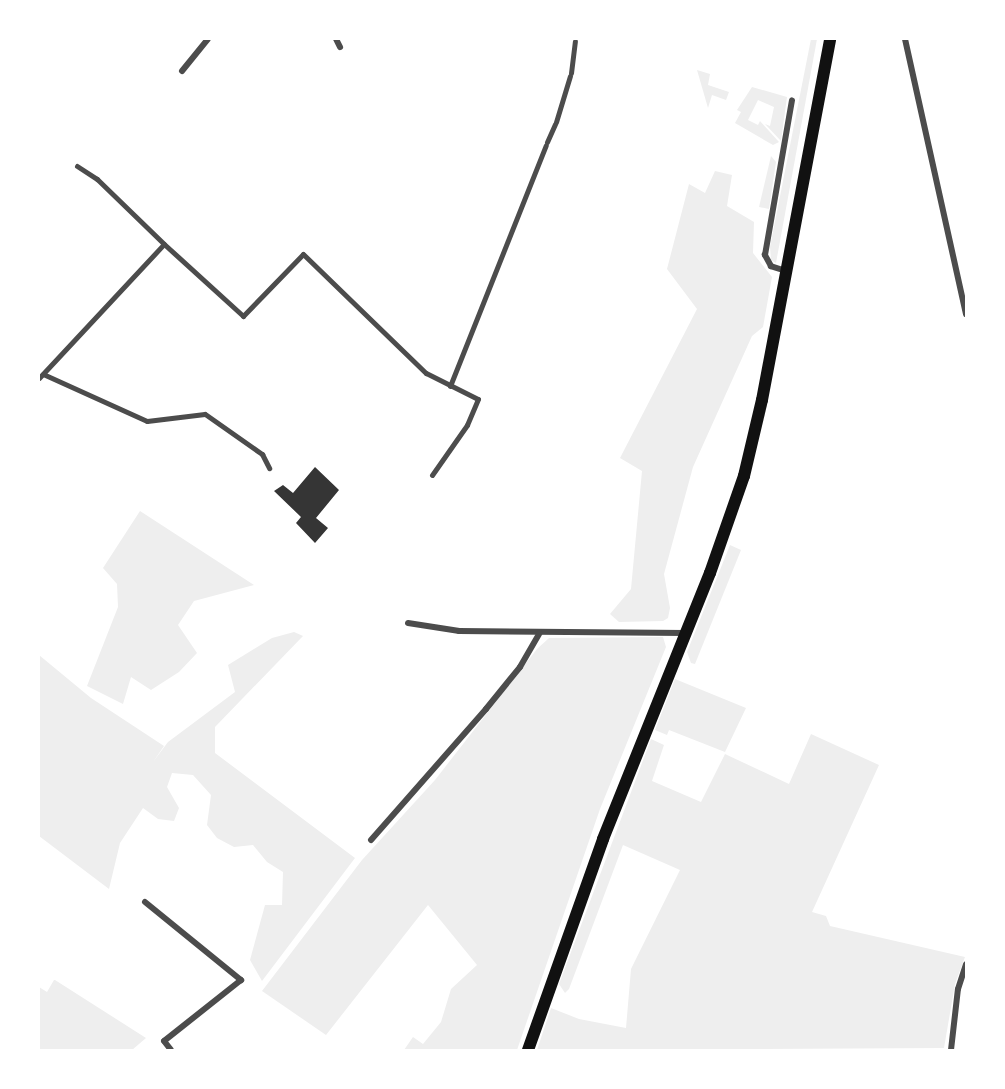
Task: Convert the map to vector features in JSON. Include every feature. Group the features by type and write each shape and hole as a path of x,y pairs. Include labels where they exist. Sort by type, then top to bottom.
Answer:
{"main road":[{"path":"528,1050 599,848 724,536 748,461 787,272 830,39"}],"street":[{"path":"182,71 208,39"},
{"path":"336,39 340,47"},
{"path":"905,39 951,259 966,314"},
{"path":"450,386 555,123 571,75 575,41"},
{"path":"787,272 771,266 765,255 792,100"},
{"path":"77,166 97,179 164,244 243,315 303,254 400,351 450,386 478,399 467,425 432,475"},
{"path":"164,244 41,376 147,421 205,414 262,454 269,468"},
{"path":"408,623 459,631 685,633"},
{"path":"371,840 498,694 540,633"},
{"path":"145,902 241,980 164,1041 171,1050"},
{"path":"951,1050 958,989 966,964"}],"shaded area":[{"path":"811,39 817,39 776,263 771,260 770,247"},
{"path":"697,70 710,74 708,85 729,92 726,100 712,95 708,108"},
{"path":"752,87 787,97 781,141 765,124 770,126 774,107 758,100 748,120 758,125 760,121 779,142 773,145 735,123 741,112 737,110"},
{"path":"771,156 776,162 769,209 759,207"},
{"path":"715,171 732,175 727,206 754,222 753,253 772,277 763,327 752,336 693,467 664,574 670,608 668,618 663,621 619,622 610,614 631,589 642,471 620,458 697,309 667,269 689,184 705,193"},
{"path":"140,511 254,585 194,601 178,625 197,653 179,672 151,690 131,677 123,704 87,686 118,607 117,584 103,568"},
{"path":"730,545 741,550 695,664 691,663 687,652"},
{"path":"294,632 303,636 215,727 215,753 355,858 262,981 250,960 265,905 282,905 283,872 267,862 253,845 234,847 217,838 207,825 211,795 193,775 172,773 167,787 179,808 174,821 158,819 143,808 120,843 109,889 39,836 39,655 91,698 164,746 153,762 168,742 235,692 228,665 272,638"},
{"path":"663,637 666,647 600,809 517,1050 404,1050 413,1037 423,1044 441,1022 451,989 477,965 428,905 326,1035 262,991 362,860 435,780 537,649 549,638"},
{"path":"675,679 746,708 725,752 669,730 667,735 655,730"},
{"path":"811,734 879,765 812,912 826,916 830,926 965,957 955,984 944,1048 537,1050 551,1008 579,1019 626,1028 631,969 680,870 623,845 569,989 565,993 559,984 651,739 664,745 652,781 701,802 725,754 789,784"},
{"path":"54,980 146,1038 132,1050 39,1050 39,987 47,992"}],"building":[{"path":"315,467 339,490 316,518 328,528 315,543 296,523 301,517 274,491 283,485 293,493"}]}
